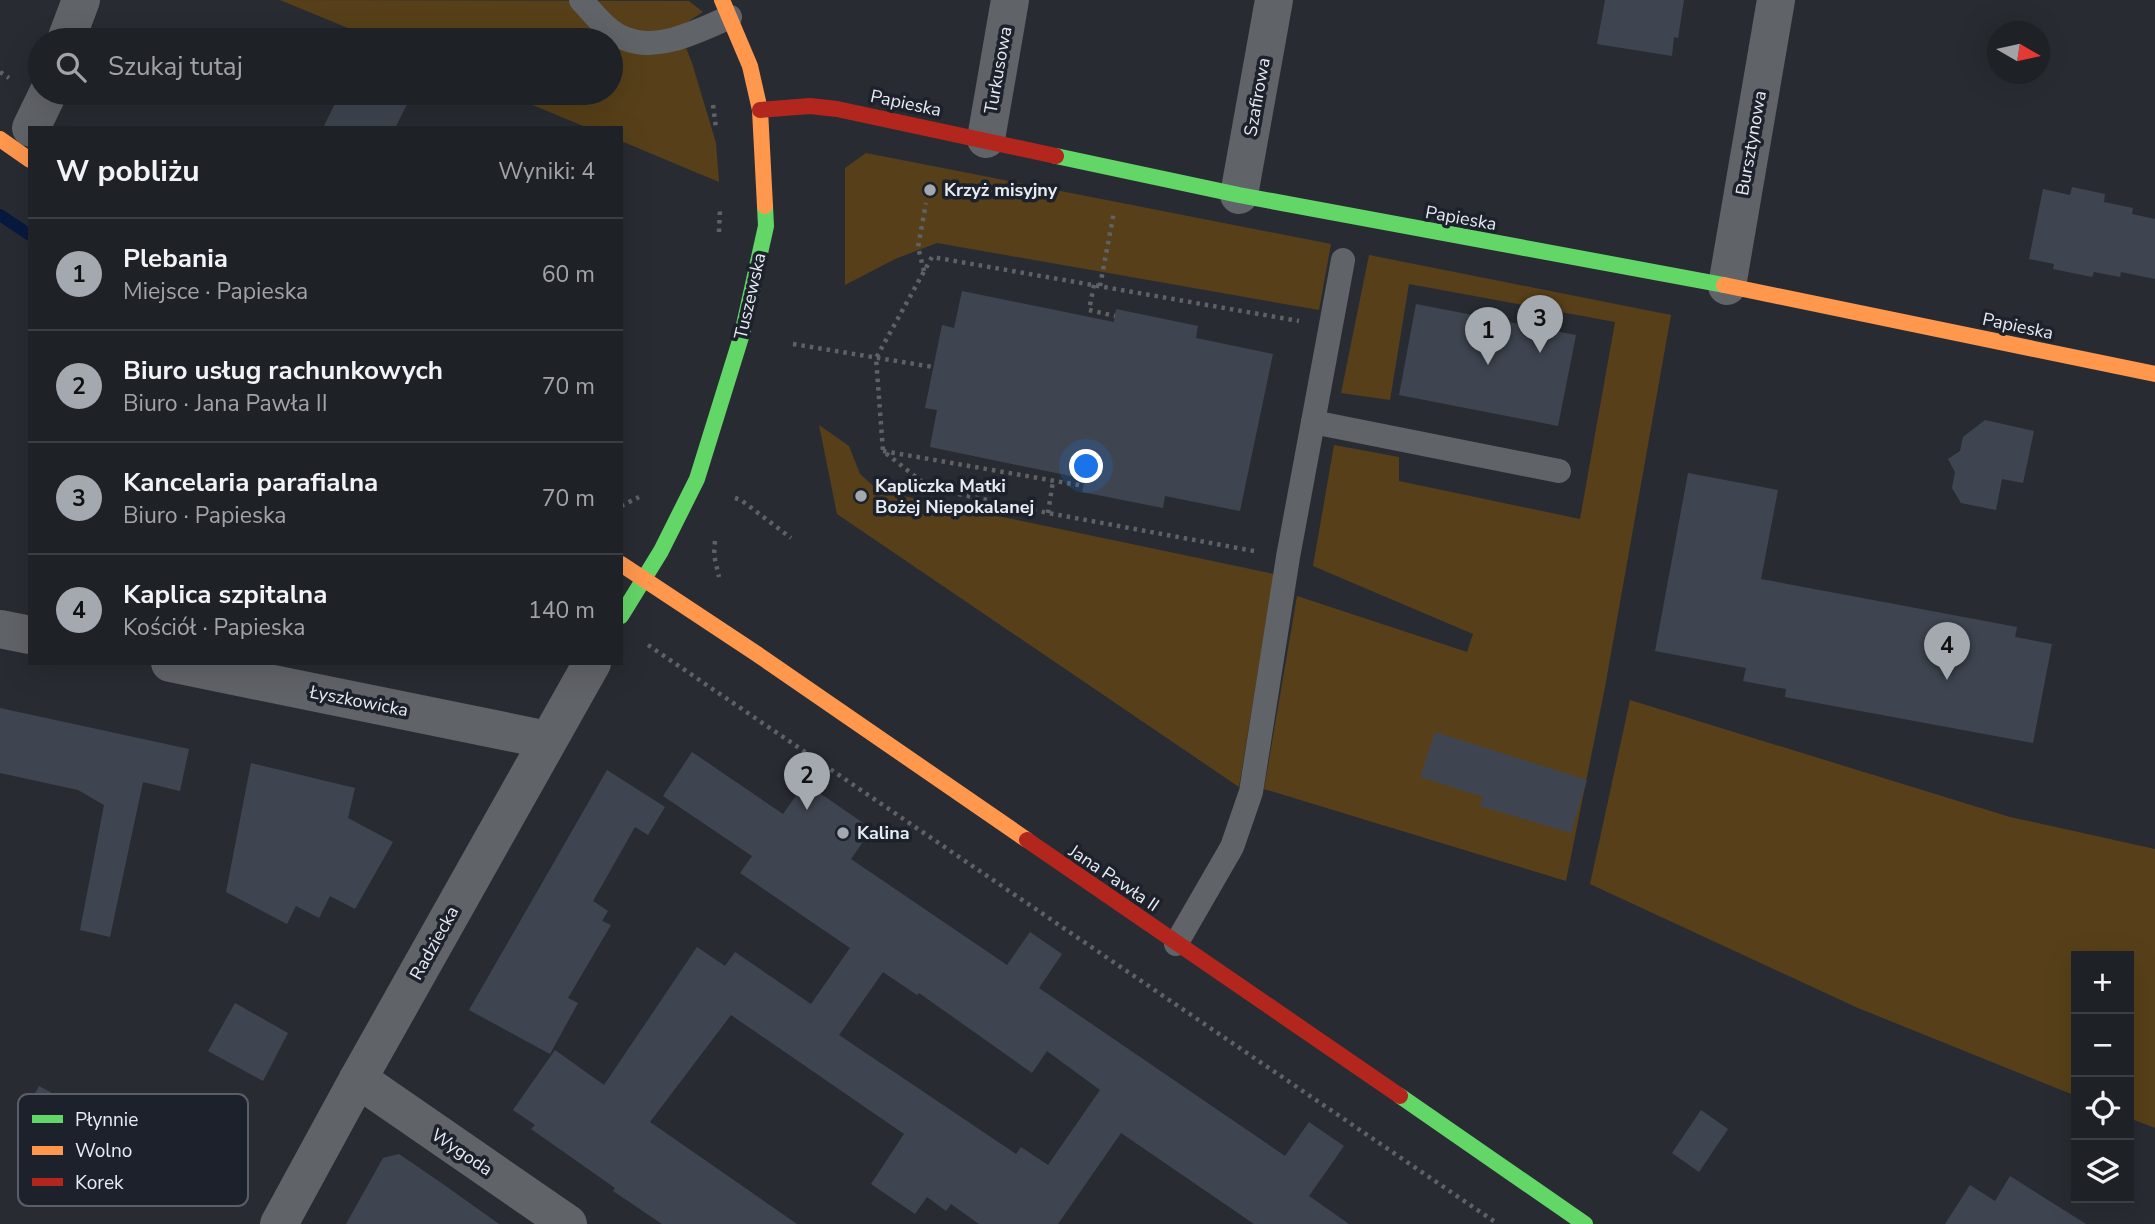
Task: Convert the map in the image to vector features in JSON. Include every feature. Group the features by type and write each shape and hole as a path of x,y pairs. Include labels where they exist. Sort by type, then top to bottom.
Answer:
{"street":[{"path":"70,28 81,0"},
{"name":"Turkusowa","path":"986,139 1010,0"},
{"name":"Szafirowa","path":"1240,195 1274,0"},
{"name":"Bursztynowa","path":"1727,286 1776,0"},
{"name":"Tuszewska","path":"643,580 661,551 697,479 743,334 766,226 760,110 750,66 726,8"},
{"path":"30,126 42,105"},
{"name":"Papieska","path":"760,110 810,106 837,109 1240,195 1727,286 2155,374"},
{"name":"Jana Pawła II","path":"623,565 757,654 1176,944 1564,1218"},
{"path":"623,613 643,580"},
{"path":"0,629 28,635"},
{"name":"Łyszkowicka","path":"180,665 548,740"},
{"name":"Radziecka","path":"279,1224 591,665"},
{"name":"Wygoda","path":"358,1079 568,1224"}],"lane":[{"path":"581,0 608,28"},
{"path":"623,38 642,43 689,34 726,8"},
{"path":"1176,944 1232,847 1251,792 1288,557 1343,260"},
{"path":"1313,422 1559,471"}],"path":[{"path":"711,95 717,135"},
{"path":"924,272 918,247 926,202"},
{"path":"719,234 720,208"},
{"path":"1114,210 1089,310 1115,316"},
{"path":"1288,557 1048,513 930,488 883,451 876,358 932,257 1331,327"},
{"path":"793,344 933,367"},
{"path":"883,451 1083,486"},
{"path":"1048,513 1053,481"},
{"path":"623,505 637,500 644,491"},
{"path":"731,496 741,500 791,538"},
{"path":"642,641 1498,1224"}],"shaded area":[{"path":"280,0 689,1 703,12 678,28 692,63 716,143 719,182 623,142 623,126 583,126 533,105 623,105 623,28 348,28"},
{"path":"866,153 1331,244 1319,310 937,243 895,259 845,285 845,168"},
{"path":"1369,255 1671,315 1605,687 1566,881 1264,789 1297,596 1467,652 1473,634 1313,566 1334,445 1399,457 1399,481 1580,519 1615,322 1409,284 1390,400 1341,393"},
{"path":"819,425 849,446 860,474 879,491 1274,574 1239,787 837,514"},
{"path":"1630,700 2010,817 2155,849 2155,1128 2134,1120 2134,951 2071,951 2071,1094 1858,1008 1590,884"}],"building":[{"path":"1605,0 1684,0 1672,56 1597,44"},
{"path":"334,105 407,105 396,126 324,126"},
{"path":"2072,187 2105,194 2104,202 2133,208 2132,214 2155,219 2155,279 2121,272 2120,277 2094,272 2092,277 2053,269 2054,264 2029,259 2043,189 2070,195"},
{"path":"962,291 1114,322 1116,309 1198,326 1196,338 1273,354 1240,511 1165,496 1163,508 1082,492 1085,479 930,447 937,410 925,408 942,325 954,328"},
{"path":"1416,304 1576,335 1558,426 1399,395"},
{"path":"1985,420 2034,431 2023,483 2002,479 1996,510 1961,503 1952,488 1955,472 1948,459 1960,451 1963,437"},
{"path":"1688,473 1778,490 1761,579 2017,627 2015,637 2052,644 2033,743 1785,697 1786,689 1743,681 1746,668 1655,651"},
{"path":"0,708 189,749 180,791 143,782 110,937 80,930 104,805 78,790 0,773"},
{"path":"1435,732 1587,780 1571,833 1480,806 1483,797 1420,777"},
{"path":"692,752 783,814 805,783 872,829 851,859 1007,965 1030,932 1062,954 1039,988 1285,1156 1309,1122 1344,1146 1309,1196 1349,1224 1254,1224 1121,1133 1058,1224 979,1224 951,1204 946,1211 927,1197 915,1214 871,1184 904,1134 731,1015 650,1122 797,1224 662,1224 531,1129 535,1125 513,1110 555,1050 604,1085 697,947 725,966 735,952 811,1004 850,948 740,873 752,856 663,796","holes":["883,972 917,995 919,993 1032,1073 1047,1051 1100,1090 1048,1165 1021,1147 1016,1154 839,1035"]},
{"path":"251,763 355,788 348,818 393,842 355,909 330,896 319,918 296,906 287,924 226,892"},
{"path":"607,770 665,807 648,835 635,827 593,901 608,911 602,921 611,925 568,998 578,1003 550,1054 469,1010"},
{"path":"235,1003 288,1033 263,1081 208,1051"},
{"path":"39,1086 54,1094 35,1094"},
{"path":"1701,1110 1728,1129 1699,1172 1672,1153"},
{"path":"399,1154 499,1224 346,1224 383,1158"},
{"path":"2010,1176 2086,1224 1945,1224 1970,1185 1995,1201"}],"waterway":[{"path":"0,215 28,234"}],"traffic: fast":[{"path":"1056,156 1239,195 1724,285"},
{"path":"623,613 661,551 697,479 742,334 766,226 765,206"},
{"path":"1400,1096 1585,1224"}],"traffic: slow":[{"path":"722,0 750,66 760,110 765,206"},
{"path":"0,139 28,159"},
{"path":"1724,285 2155,374"},
{"path":"623,565 1027,840"}],"traffic: jam":[{"path":"760,110 810,106 837,109 1056,156"},
{"path":"1027,840 1400,1096"}],"place":[{"name":"Krzyż misyjny","path":"930,190"},
{"name":"Kancelaria parafialna","path":"1540,353"},
{"name":"Plebania","path":"1488,365"},
{"name":"Kapliczka Matki Bożej Niepokalanej","path":"861,496"},
{"name":"Kaplica szpitalna","path":"1947,680"},
{"name":"Biuro usług rachunkowych","path":"807,810"},
{"name":"Kalina","path":"843,833"}]}
